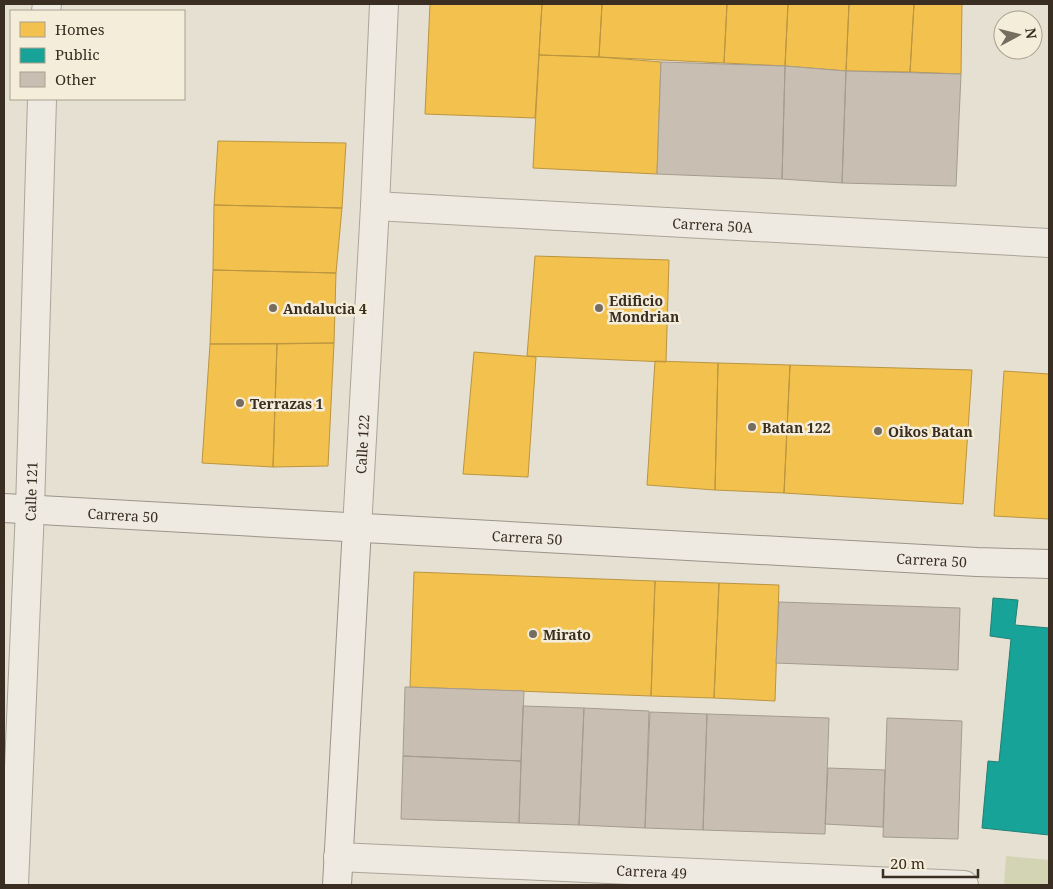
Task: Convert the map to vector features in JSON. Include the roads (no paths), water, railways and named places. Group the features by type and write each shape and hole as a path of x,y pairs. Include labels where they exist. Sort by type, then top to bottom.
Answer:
{"street":[{"name":"Calle 122","path":"337,885 375,206 384,4"},
{"name":"Calle 121","path":"14,885 30,509 42,100"},
{"name":"Carrera 50A","path":"375,206 1049,243"},
{"name":"Carrera 50","path":"4,508 977,562 1049,564"},
{"name":"Carrera 49","path":"338,857 964,885"}],"place":[{"name":"Andalucia 4","path":"273,308"},
{"name":"Edificio Mondrian","path":"599,308"},
{"name":"Terrazas 1","path":"240,403"},
{"name":"Batan 122","path":"752,427"},
{"name":"Oikos Batan","path":"878,431"},
{"name":"Mirato","path":"533,634"}]}
